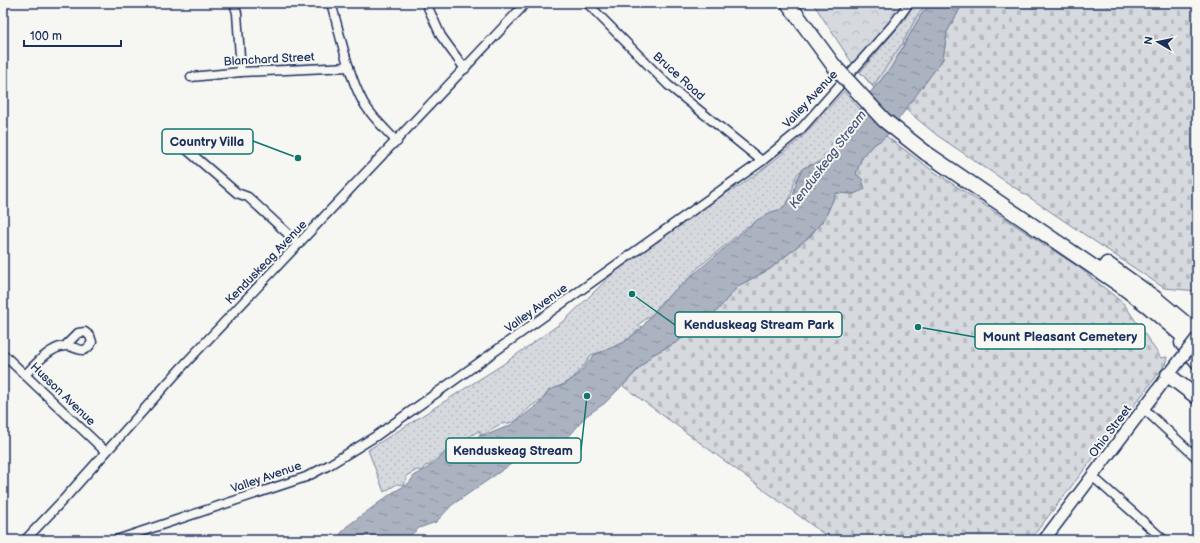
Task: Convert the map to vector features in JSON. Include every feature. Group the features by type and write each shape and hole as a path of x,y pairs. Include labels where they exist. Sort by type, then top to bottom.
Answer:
{"highway":[{"path":"788,3 837,62 928,149 1148,306 1197,348"},
{"path":"800,3 837,62"},
{"path":"928,149 1126,277 1197,333"},
{"path":"1110,278 1173,334 1197,361"},
{"path":"1168,375 1197,397"}],"street":[{"path":"234,3 241,72"},
{"path":"331,3 349,67 358,90 367,108 397,142"},
{"path":"426,3 441,36 465,68"},
{"name":"Kenduskeag Avenue","path":"25,540 182,367 397,142 526,3"},
{"name":"Bruce Road","path":"587,3 668,85 762,161"},
{"name":"Valley Avenue","path":"116,540 298,480 321,470 382,432 762,161 800,130 888,31 910,3"},
{"name":"Blanchard Street","path":"191,77 241,72 349,67"},
{"path":"186,149 237,193 248,196 299,244"},
{"name":"Ohio Street","path":"1044,540 1197,338"},
{"path":"25,375 52,351 65,346"},
{"name":"Husson Avenue","path":"3,354 106,452"},
{"path":"1143,408 1197,458"},
{"path":"1092,476 1164,540"}],"green space":[{"path":"813,3 928,3 927,8 921,15 890,70 874,88 852,63"},
{"path":"915,3 926,3 926,5 917,16 903,42 904,44 901,45 873,86 860,72 902,23"},
{"path":"963,3 1197,3 1197,291 1164,288 938,136 905,109 943,59 947,32"},
{"path":"844,91 861,110 840,137 831,144 832,151 824,155 817,165 811,164 801,172 800,171 795,179 789,199 781,209 783,211 755,222 747,227 698,268 680,288 662,301 653,314 639,324 640,327 644,326 642,329 634,333 629,340 627,339 622,344 618,344 612,348 608,348 607,350 591,355 572,379 548,393 542,401 533,405 516,420 499,425 483,435 480,435 479,431 455,443 430,465 425,466 422,471 417,470 406,476 407,479 403,485 397,484 384,492 368,450 502,365 565,320 620,267 714,200 741,185 767,166 801,138"},
{"path":"886,136 933,171 1080,268 1124,304 1161,358 1167,357 1165,365 1030,540 832,540 623,386 652,355 677,342 715,313 738,286 770,269 810,236 825,218 836,193 854,194 862,179 856,174 863,157 872,146"}],"water":[{"path":"928,3 963,3 947,32 943,59 886,136 867,150 863,156 856,174 862,179 865,189 854,194 836,193 825,218 810,236 770,269 738,286 715,313 677,342 652,355 605,403 586,416 562,445 527,453 452,505 436,522 419,528 405,540 336,540 346,527 392,493 409,483 414,476 432,465 451,448 470,438 489,434 513,424 541,402 549,390 564,385 579,374 594,355 623,343 640,330 664,300 757,220 771,212 782,209 793,196 797,179 803,168 821,162 835,148 860,111 865,99 890,69 921,15 927,8"}],"place":[{"name":"Country Villa","path":"298,158"},
{"name":"Kenduskeag Stream Park","path":"632,294"},
{"name":"Mount Pleasant Cemetery","path":"918,327"},
{"name":"Kenduskeag Stream","path":"587,396"}]}
